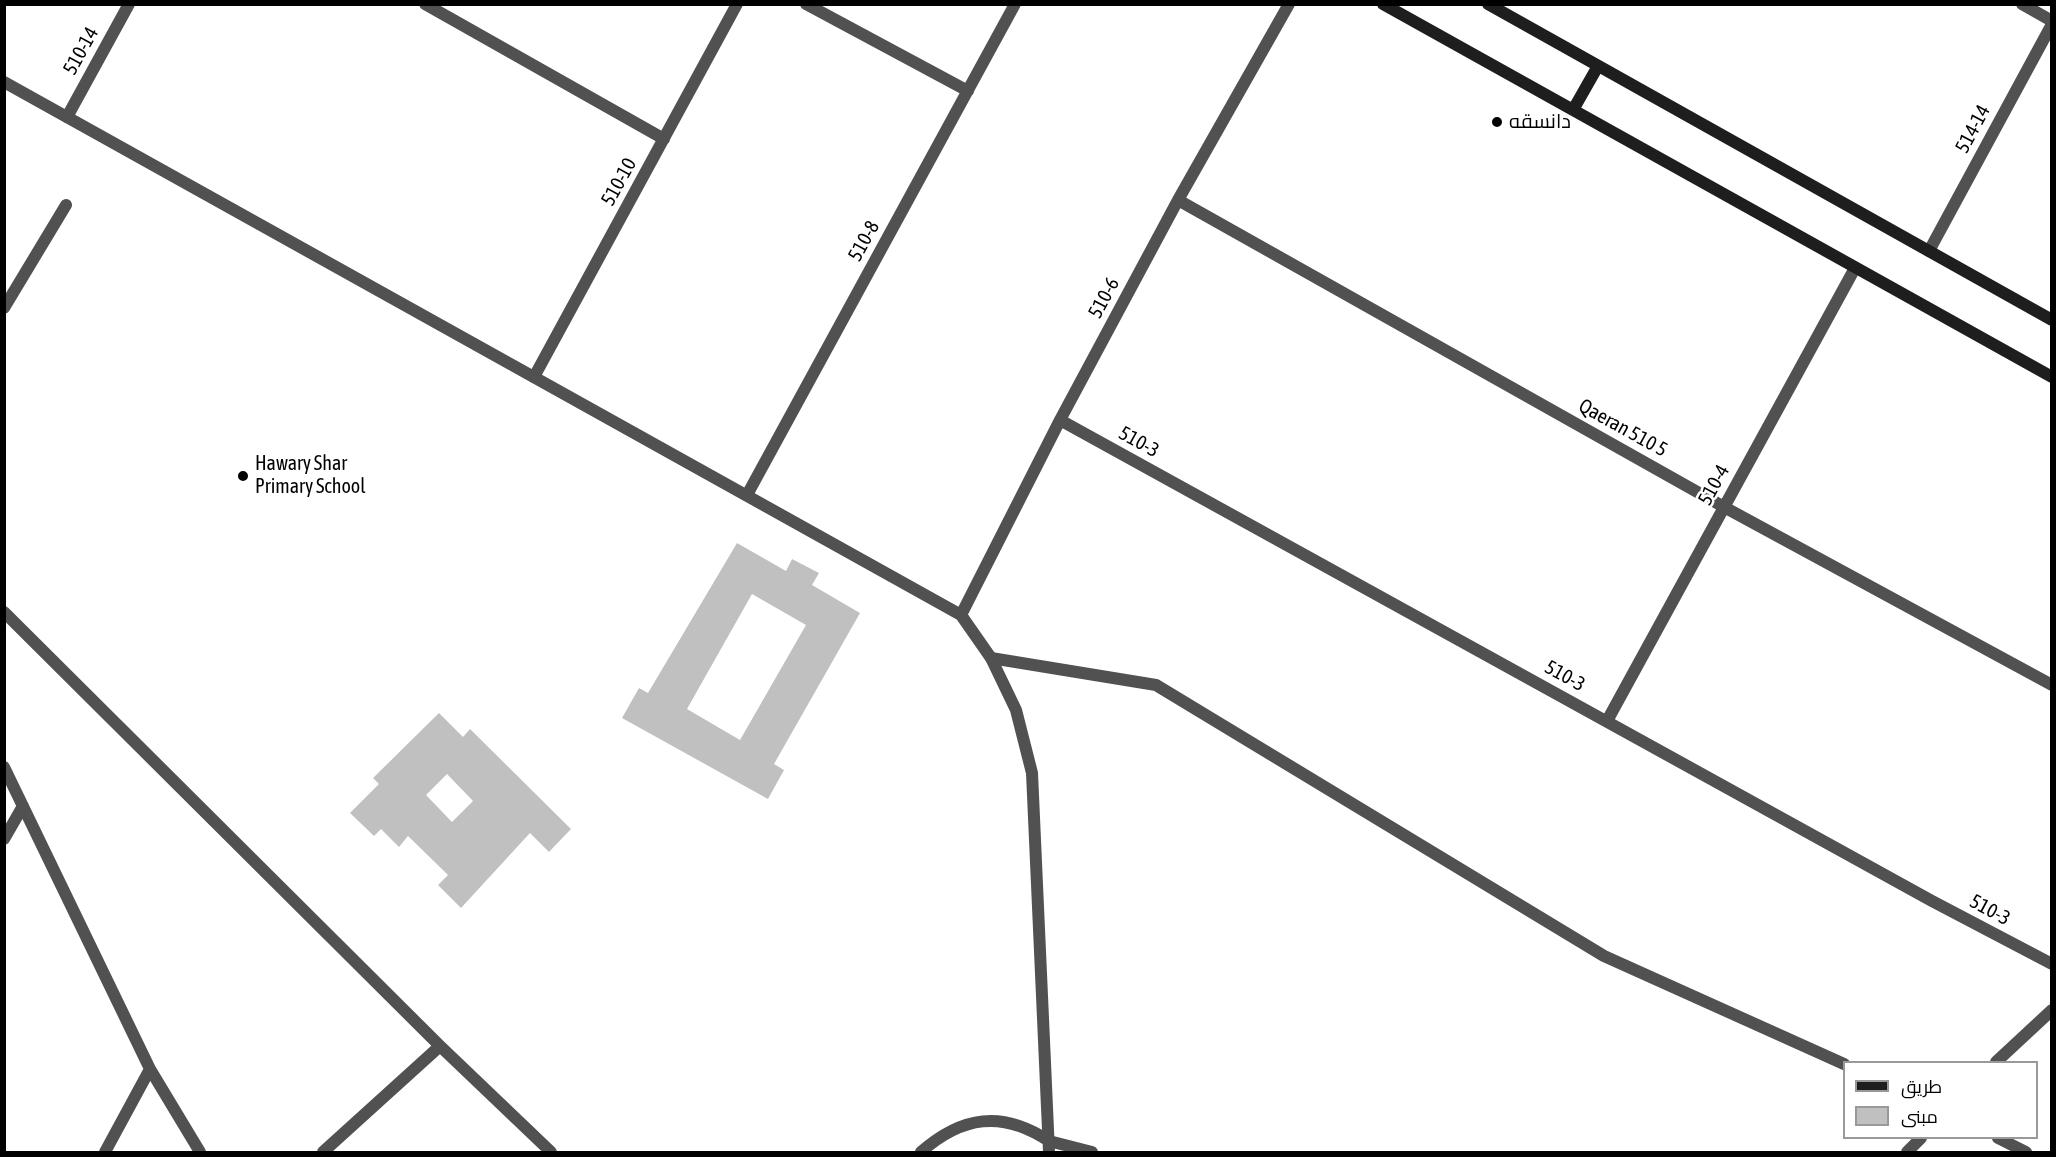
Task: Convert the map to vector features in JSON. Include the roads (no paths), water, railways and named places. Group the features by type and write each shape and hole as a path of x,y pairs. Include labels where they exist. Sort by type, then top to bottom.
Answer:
{"main road":[{"path":"1383,4 2052,377"},
{"path":"1488,4 2052,320"},
{"path":"1573,110 1598,66"}],"street":[{"name":"510-14","path":"67,117 129,4"},
{"path":"425,4 664,139"},
{"name":"510-10","path":"534,377 737,4"},
{"path":"806,4 968,91"},
{"name":"510-8","path":"747,495 1015,4"},
{"name":"510-6","path":"961,615 1060,420 1178,201 1289,4"},
{"path":"2022,4 2052,23"},
{"name":"514-14","path":"1929,251 2052,23"},
{"path":"4,82 961,615 991,658 1016,710 1032,773 1049,1147"},
{"name":"Qaeran 510 5","path":"1178,201 1724,507 2052,686"},
{"path":"4,308 66,205"},
{"name":"510-4","path":"1606,722 1855,268"},
{"name":"510-3","path":"1060,420 1932,901 2052,964"},
{"path":"4,612 440,1046 551,1152"},
{"path":"991,658 1156,684 1604,956 1843,1063"},
{"path":"4,766 150,1069 200,1152"},
{"path":"4,839 23,806"},
{"path":"1997,1061 2052,1010"},
{"path":"323,1152 440,1046"},
{"path":"105,1152 150,1069"},
{"path":"921,1152 954,1129 986,1120 1019,1125 1035,1132 1049,1147 1092,1152"},
{"path":"1907,1152 1919,1139"},
{"path":"2002,1139 2026,1152"}],"place":[{"name":"دانسقه","path":"1497,122"},
{"name":"Hawary Shar Primary School","path":"243,476"}]}
